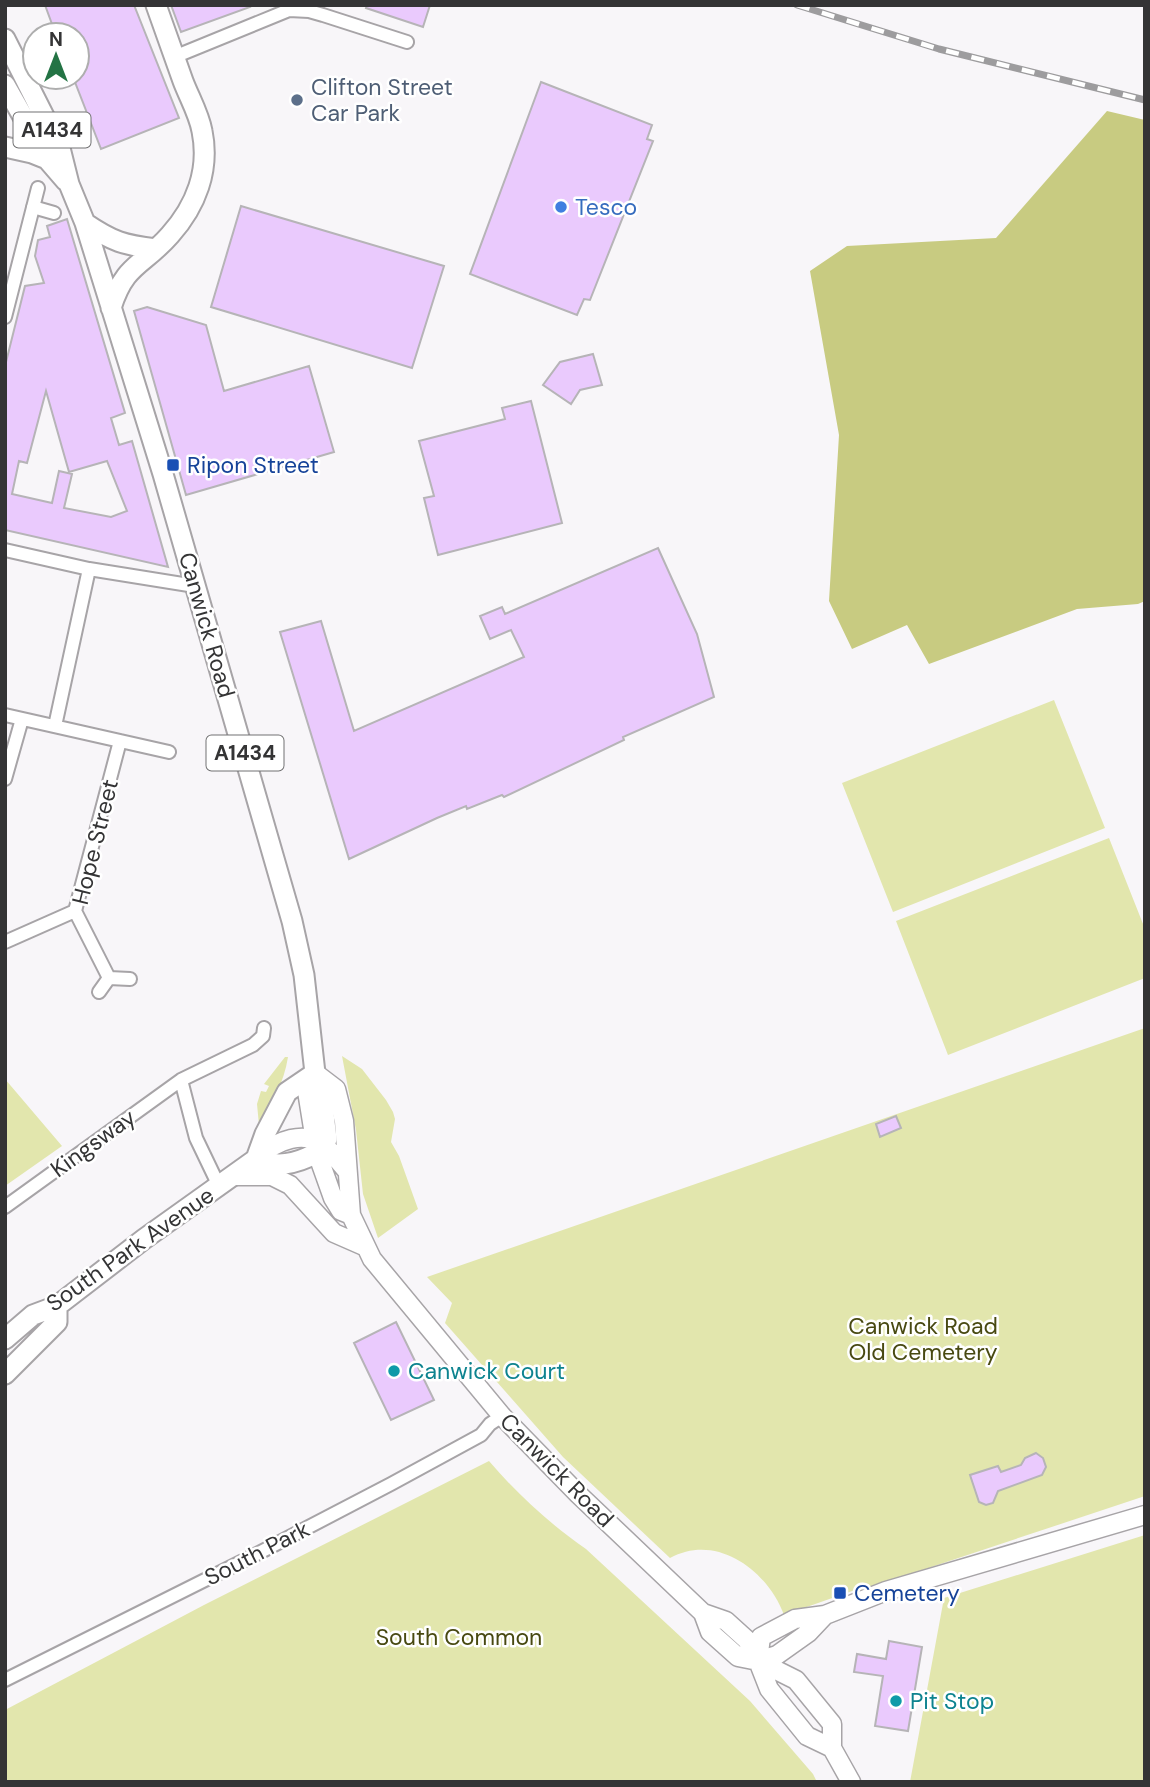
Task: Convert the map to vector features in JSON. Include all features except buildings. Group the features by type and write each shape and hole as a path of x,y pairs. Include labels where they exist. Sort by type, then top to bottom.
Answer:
{"main road":[{"path":"111,308 116,292 131,268 156,249 184,220 195,201 201,182 204,159 202,131 156,5"},
{"name":"Canwick Road","path":"5,39 55,136 163,474 292,921 304,975 315,1073 336,1089 344,1121 351,1215 366,1247 372,1259 502,1416 578,1494 703,1613 710,1632 738,1657 758,1661 796,1680 832,1724 832,1748"},
{"path":"5,112 6,87"},
{"name":"Canwick Road","path":"6,87 47,159 69,184"},
{"path":"5,147 47,159"},
{"path":"85,223 107,239 156,249"},
{"path":"315,1073 287,1092 265,1134 257,1159 280,1164 319,1146 347,1171"},
{"name":"A1434","path":"315,1073 321,1089 326,1132 319,1146"},
{"name":"Canwick Road","path":"319,1146 333,1198 341,1211 351,1215"},
{"name":"South Park Avenue","path":"5,1339 33,1315 57,1306 144,1239 257,1159"},
{"path":"227,1181 271,1176 290,1185 334,1233 366,1247"},
{"path":"5,1374 57,1322 57,1306"},
{"path":"851,1782 832,1748 807,1736 769,1689 758,1661 761,1637 796,1619 825,1615 886,1591 1145,1515"}],"street":[{"path":"174,57 289,10 309,11 407,42"},
{"path":"5,317 38,188"},
{"path":"33,207 54,213"},
{"path":"5,550 89,569 195,586"},
{"path":"55,726 89,569"},
{"path":"5,715 169,752"},
{"path":"5,779 22,719"},
{"name":"Hope Street","path":"109,978 75,911 120,741"},
{"path":"5,942 75,911"},
{"path":"99,992 109,978 130,979"},
{"name":"Kingsway","path":"5,1207 181,1080 253,1045 263,1036 264,1028"},
{"path":"181,1080 196,1138 227,1181"},
{"name":"South Park","path":"5,1679 391,1485 481,1435 489,1424 502,1416"}],"green space":[{"path":"1107,111 1145,120 1145,601 1138,604 1077,609 929,664 907,625 852,649 829,601 839,435 810,271 847,246 996,238"},
{"path":"1054,700 1105,828 893,912 842,783"},
{"path":"1109,838 1145,929 1145,978 948,1055 896,921"},
{"name":"Canwick Road Old Cemetery","path":"1145,1028 1145,1496 784,1615 766,1584 739,1560 723,1553 705,1550 688,1551 670,1558 563,1457 445,1323 452,1303 427,1277"},
{"path":"342,1056 362,1069 393,1112 395,1119 391,1142 399,1156 418,1209 378,1238 363,1194 356,1130"},
{"path":"285,1057 288,1057 280,1084 259,1125 257,1104 261,1091 266,1092 269,1086 264,1084"},
{"path":"5,1079 62,1146 5,1186"},
{"name":"South Common","path":"489,1461 511,1486 586,1549 750,1701 817,1782 5,1782 5,1710 204,1605"},
{"path":"1145,1535 1145,1782 910,1782 944,1598"}],"railway":[{"path":"797,5 939,49 1145,100"}],"place":[{"name":"Clifton Street Car Park","path":"297,100"},
{"name":"Tesco","path":"561,207"},
{"name":"Ripon Street","path":"173,465"},
{"name":"Canwick Court","path":"394,1371"},
{"name":"Cemetery","path":"840,1593"},
{"name":"Pit Stop","path":"896,1701"}]}
